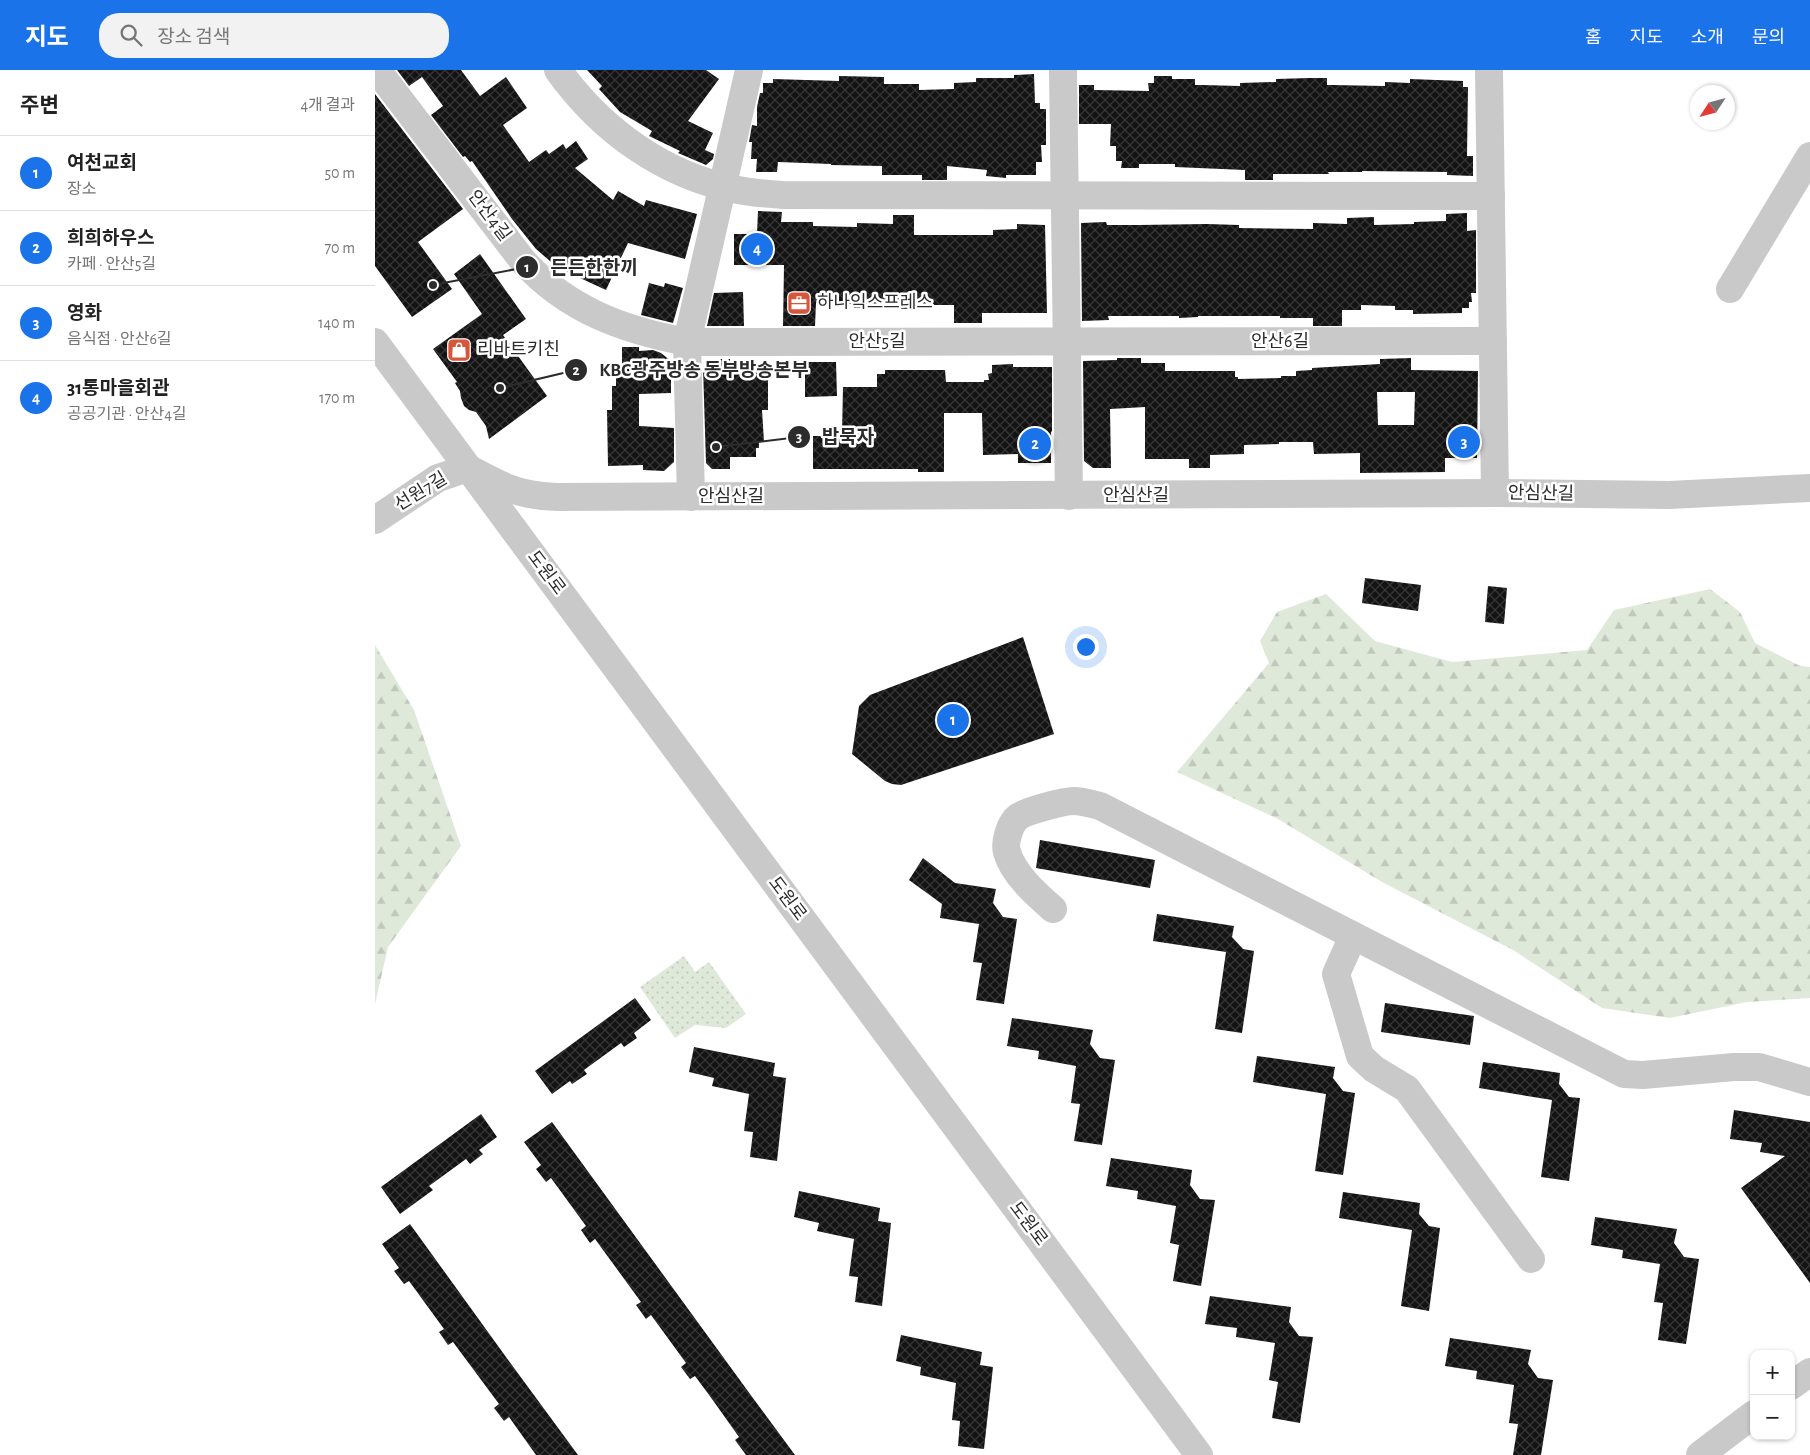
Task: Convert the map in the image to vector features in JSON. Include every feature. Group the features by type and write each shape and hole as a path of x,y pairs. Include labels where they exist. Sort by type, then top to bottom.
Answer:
{"street":[{"name":"안산4길","path":"377,70 523,261 543,281 579,306 612,322 644,333 687,342"},
{"path":"558,70 594,111 632,145 679,172 722,187 751,193 783,195 1491,196"},
{"path":"691,497 687,342 749,70"},
{"path":"1063,70 1069,496"},
{"path":"1489,70 1495,493"},
{"path":"1731,289 1810,156"},
{"name":"안산6길","path":"1067,342 1493,341"},
{"name":"도원로","path":"375,342 1199,1455"},
{"name":"안산5길","path":"687,342 1067,342"},
{"name":"안심산길","path":"468,468 511,490 533,496 1069,496 1495,493 1669,495 1810,488"},
{"name":"선원7길","path":"375,520 438,478 468,468"},
{"path":"1053,909 1033,891 1017,871 1007,852 1008,833 1018,817 1061,802 1077,801 1100,806 1624,1074 1643,1075 1734,1067 1759,1067 1810,1082"},
{"path":"1353,936 1336,974 1359,1056 1374,1069 1407,1089 1531,1259"},
{"path":"1795,1383 1810,1372"},
{"path":"1700,1455 1750,1417"}],"green space":[{"path":"1710,589 1740,612 1755,643 1800,666 1810,667 1810,998 1747,1002 1670,1018 1602,1008 1513,950 1382,882 1278,819 1177,772 1269,663 1260,641 1277,612 1326,594 1375,641 1452,662 1587,650 1614,610"},
{"path":"375,645 414,710 461,846 388,947 375,1004"},
{"path":"684,956 695,972 709,962 746,1014 726,1028 695,1025 675,1038 640,987"}],"building":[{"path":"397,70 461,70 480,96 506,77 527,108 503,125 529,162 546,150 549,154 563,144 566,149 576,141 588,159 575,168 613,200 618,191 644,206 646,200 697,214 685,259 628,243 606,290 567,272 565,274 536,249 512,219 472,161 470,162 465,156 463,157 431,115 443,106 422,77 409,86"},
{"path":"587,70 706,70 719,79 688,121 713,133 705,150 714,154 713,159 706,165 678,153 680,151 649,136 652,131 620,112 599,89 602,86"},
{"path":"1034,74 1035,103 1040,103 1040,109 1046,109 1046,145 1041,145 1042,162 1036,162 1036,175 1006,175 1006,178 986,176 987,170 947,166 947,180 922,180 922,175 882,175 882,166 778,162 777,172 756,172 757,159 751,159 752,142 749,142 752,125 757,126 757,107 760,93 763,93 763,83 773,83 773,79 839,81 839,76 884,77 884,84 919,84 919,90 954,89 954,83 976,82 976,78 1014,78 1014,75"},
{"path":"1154,76 1172,76 1172,79 1195,79 1195,85 1240,86 1240,83 1276,82 1276,79 1309,78 1327,78 1327,85 1385,86 1385,82 1410,83 1410,79 1463,81 1463,87 1468,87 1467,156 1473,156 1473,176 1447,175 1447,172 1362,171 1328,172 1329,174 1273,174 1273,180 1245,180 1245,170 1175,167 1175,164 1139,164 1139,168 1121,168 1122,161 1116,161 1116,146 1110,146 1111,124 1079,124 1079,85 1094,85 1094,90 1149,91 1148,83 1154,83"},
{"path":"375,94 463,209 418,242 452,289 412,317 375,266"},
{"path":"758,211 782,212 781,222 813,222 813,226 857,227 857,223 893,224 893,215 914,215 914,235 993,235 993,230 1017,229 1017,224 1045,225 1047,313 982,313 982,323 954,323 954,305 915,305 915,309 854,308 854,304 816,303 815,326 783,326 784,265 734,265 734,234 757,234"},
{"path":"1467,213 1467,231 1476,230 1476,293 1471,293 1472,302 1469,302 1469,308 1462,308 1462,313 1413,314 1413,310 1395,310 1395,306 1361,305 1361,310 1342,310 1342,326 1313,326 1313,318 1280,318 1280,316 1198,316 1179,318 1179,316 1108,316 1109,320 1082,321 1081,223 1106,222 1107,225 1207,224 1239,225 1239,228 1313,229 1313,223 1347,224 1347,218 1374,217 1374,225 1414,224 1414,222 1446,221 1446,214"},
{"path":"480,254 526,319 503,335 547,396 489,439 486,426 476,412 464,406 460,391 455,383 457,382 433,349 482,314 454,274"},
{"path":"649,283 664,287 665,283 683,288 673,323 641,315"},
{"path":"743,292 744,326 707,326 714,293"},
{"path":"622,347 639,347 639,351 653,350 661,353 671,361 671,393 639,394 639,426 674,428 674,462 664,471 643,470 643,465 608,466 607,410 612,410 612,386 616,386 616,365 622,366"},
{"path":"1117,358 1141,358 1141,363 1165,363 1165,371 1235,371 1235,377 1238,377 1238,379 1296,376 1296,371 1312,370 1312,368 1380,364 1380,359 1411,358 1411,370 1478,371 1477,458 1445,458 1445,472 1360,473 1360,453 1314,454 1313,442 1279,442 1279,444 1244,445 1244,454 1210,455 1210,468 1189,468 1189,459 1145,459 1145,407 1110,409 1111,468 1093,468 1084,461 1083,361 1117,360","holes":["1377,392 1415,392 1414,425 1378,425"]},
{"path":"711,359 730,359 730,367 768,368 768,410 762,410 764,442 759,442 759,448 756,448 756,457 730,457 730,469 712,469 706,463 703,367"},
{"path":"805,362 836,362 837,396 805,397"},
{"path":"1013,364 1013,367 1052,367 1051,463 1018,463 1018,454 983,455 982,413 944,413 944,472 918,472 918,469 813,469 813,436 841,436 843,387 877,387 877,374 885,374 885,370 945,370 946,382 984,382 984,380 989,380 988,374 992,373 992,365"},
{"path":"1365,578 1421,585 1418,611 1362,603"},
{"path":"1488,586 1507,588 1504,624 1485,622"},
{"path":"1023,637 1054,734 901,785 885,781 852,754 859,706 870,695"},
{"path":"1040,840 1155,860 1150,888 1036,868"},
{"path":"923,858 955,883 996,889 993,903 1003,917 1017,919 1004,1004 976,1000 982,963 973,962 979,924 940,918 942,904 909,880"},
{"path":"1157,914 1234,926 1232,937 1243,949 1254,951 1242,1033 1215,1029 1226,952 1153,941"},
{"path":"635,998 651,1020 634,1033 637,1038 624,1047 621,1043 584,1070 587,1074 572,1084 570,1081 552,1094 535,1071"},
{"path":"1385,1003 1474,1016 1470,1045 1381,1032"},
{"path":"1012,1018 1093,1030 1090,1044 1100,1058 1115,1060 1102,1145 1074,1141 1080,1104 1071,1103 1076,1066 1038,1059 1039,1051 1007,1046"},
{"path":"694,1047 775,1063 773,1076 786,1078 777,1161 750,1157 753,1132 744,1131 749,1094 712,1086 714,1078 689,1072"},
{"path":"1257,1056 1335,1067 1333,1078 1343,1091 1355,1093 1343,1175 1315,1171 1326,1094 1253,1082"},
{"path":"1483,1062 1560,1073 1559,1084 1569,1097 1580,1098 1569,1181 1541,1177 1552,1100 1479,1088"},
{"path":"1734,1110 1810,1122 1810,1283 1741,1188 1785,1156 1760,1152 1762,1143 1730,1139"},
{"path":"481,1114 497,1137 479,1150 483,1154 470,1164 466,1159 429,1186 433,1190 400,1214 381,1187"},
{"path":"552,1122 795,1455 746,1455 735,1440 739,1437 712,1399 695,1376 690,1379 681,1367 686,1363 651,1315 646,1319 636,1305 641,1302 595,1239 590,1243 581,1230 586,1226 551,1178 546,1182 536,1169 541,1165 524,1142"},
{"path":"1111,1158 1192,1170 1190,1185 1200,1199 1215,1200 1201,1286 1173,1281 1179,1245 1170,1243 1176,1206 1137,1199 1138,1191 1106,1186"},
{"path":"799,1191 880,1208 878,1221 891,1223 882,1306 855,1302 858,1277 849,1276 854,1239 817,1231 819,1223 794,1217"},
{"path":"1343,1192 1420,1203 1419,1214 1429,1226 1440,1228 1429,1311 1401,1306 1412,1230 1339,1218"},
{"path":"1595,1217 1677,1229 1674,1243 1684,1257 1699,1259 1686,1344 1658,1340 1663,1303 1654,1302 1660,1264 1622,1258 1623,1250 1591,1245"},
{"path":"410,1224 578,1455 536,1455 509,1417 504,1421 494,1408 499,1404 453,1342 448,1345 439,1332 444,1329 409,1281 404,1284 394,1271 399,1268 382,1244"},
{"path":"1210,1296 1291,1307 1289,1322 1299,1336 1313,1337 1300,1423 1272,1418 1278,1382 1269,1380 1275,1343 1236,1337 1237,1328 1205,1324"},
{"path":"901,1335 982,1352 980,1365 993,1367 984,1449 958,1446 960,1421 952,1420 956,1383 920,1375 921,1367 896,1361"},
{"path":"1450,1338 1531,1350 1528,1364 1538,1378 1553,1380 1541,1455 1513,1455 1518,1424 1509,1423 1514,1385 1476,1379 1477,1371 1445,1366"}],"place":[{"name":"31통마을회관","path":"757,249"},
{"name":"든든한한끼","path":"433,285"},
{"name":"하나익스프레스","path":"799,303"},
{"name":"리바트키친","path":"459,350"},
{"name":"KBC광주방송 동부방송본부","path":"500,388"},
{"name":"영화","path":"1464,442"},
{"name":"희희하우스","path":"1035,444"},
{"name":"밥묵자","path":"716,447"},
{"name":"여천교회","path":"953,720"}]}
